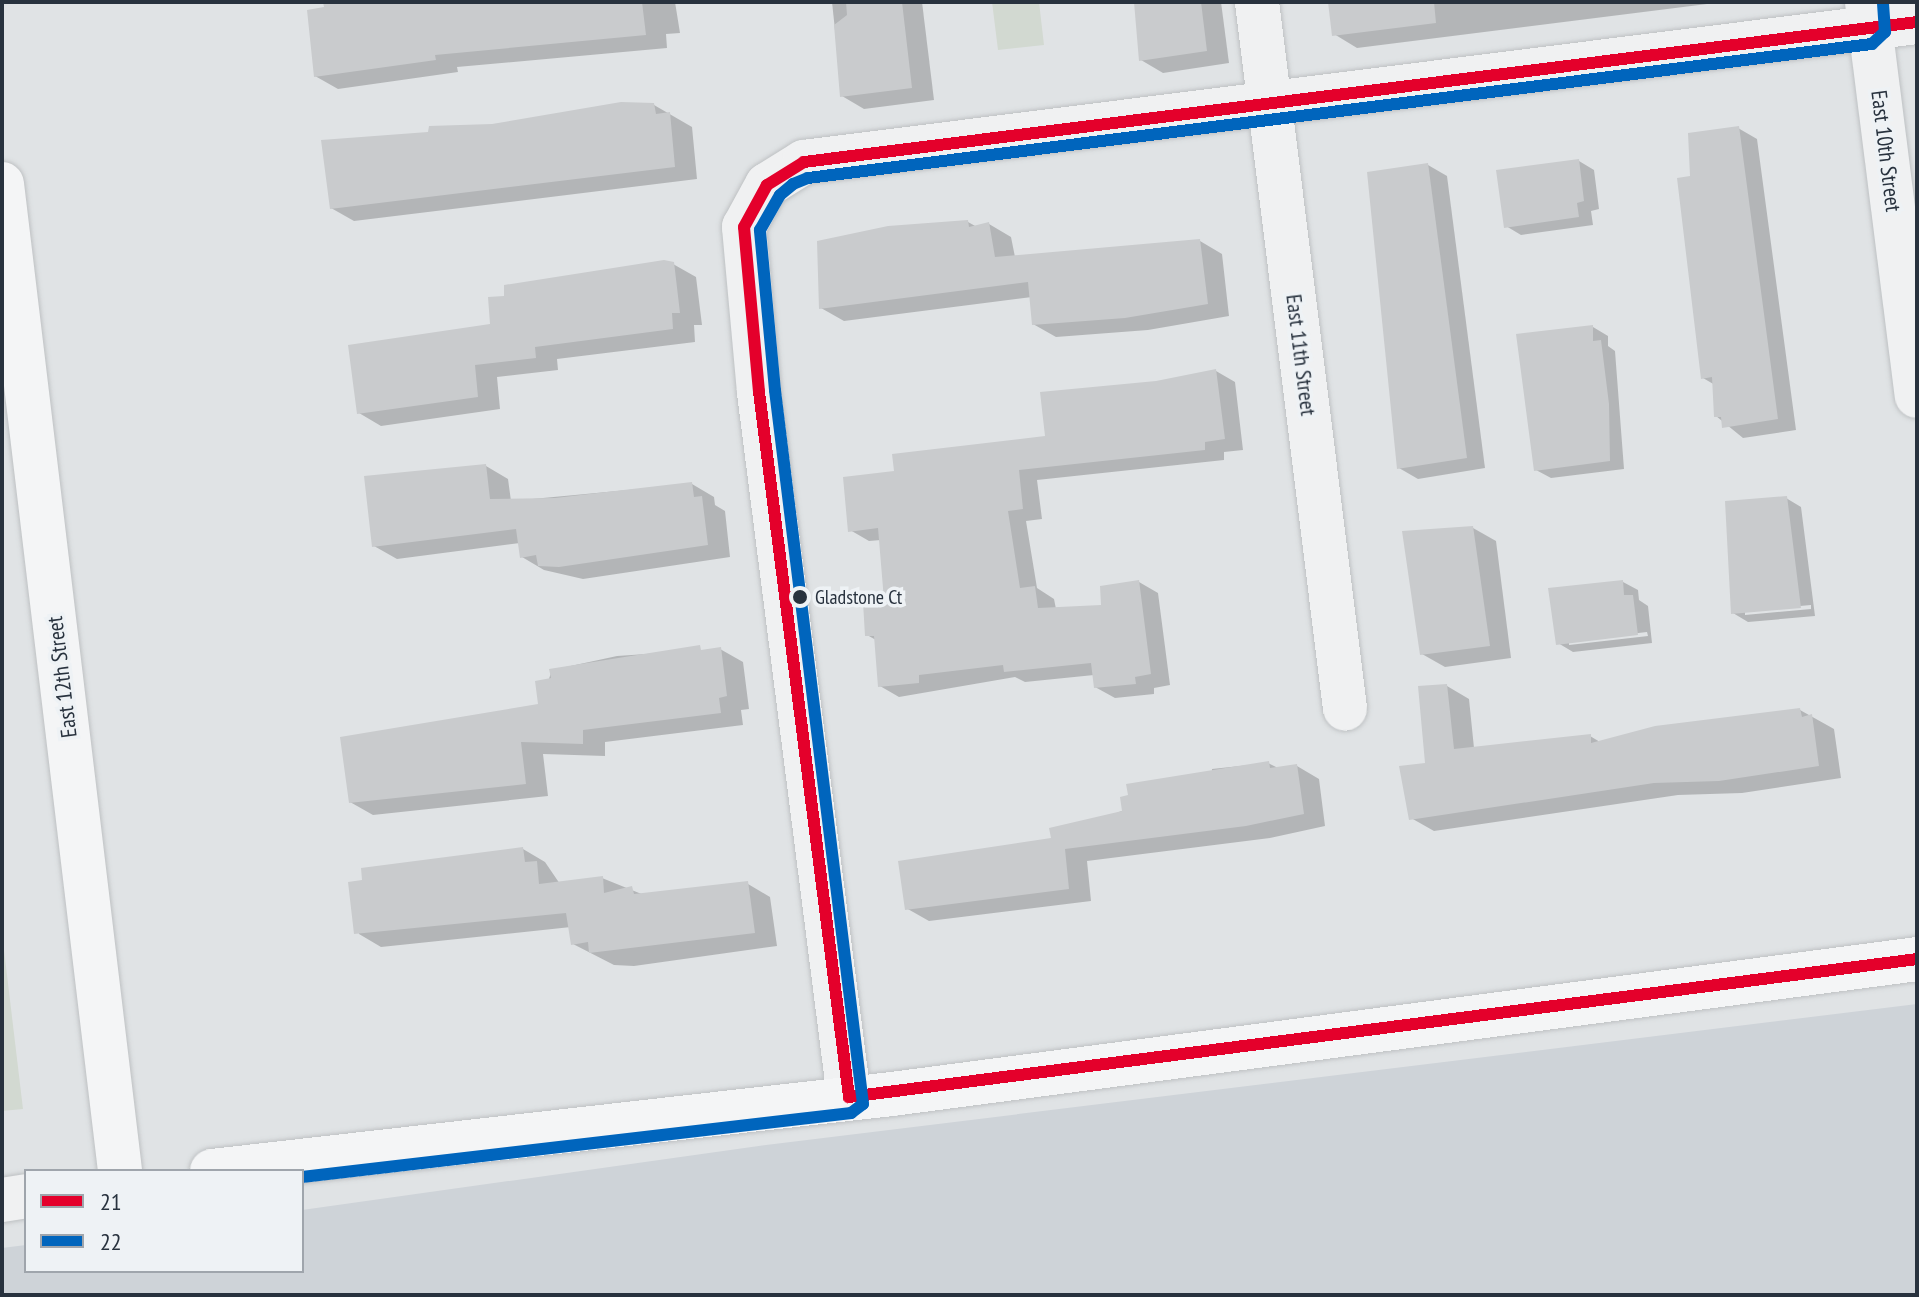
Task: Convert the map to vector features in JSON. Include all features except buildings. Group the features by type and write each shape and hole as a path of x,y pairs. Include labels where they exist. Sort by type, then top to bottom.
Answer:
{"main road":[{"name":"East 12th Street","path":"2,184 120,1169"},
{"path":"229,1169 849,1097 1917,959"}],"street":[{"name":"East 11th Street","path":"1257,2 1345,709"},
{"path":"849,1097 759,392 744,227 764,189 785,170 804,162 1269,103 1869,15 1917,22"},
{"name":"East 10th Street","path":"1869,15 1917,396"},
{"path":"2,1200 24,1196"}],"shaded area":[{"path":"992,2 1039,2 1044,45 998,50"},
{"path":"2,933 23,1109 2,1111"},
{"path":"1917,1004 1917,1295 2,1295 2,1248 24,1245 24,1273 304,1273 304,1210 766,1145"}],"transit line":[{"name":"22","path":"304,1177 851,1113 863,1104 775,390 760,230 780,195 793,184 808,178 1872,44 1885,32 1883,2"},
{"name":"21","path":"1917,22 804,162 767,185 744,227 759,392 849,1097 1917,959"}],"place":[{"name":"Gladstone Ct","path":"800,597"}]}
